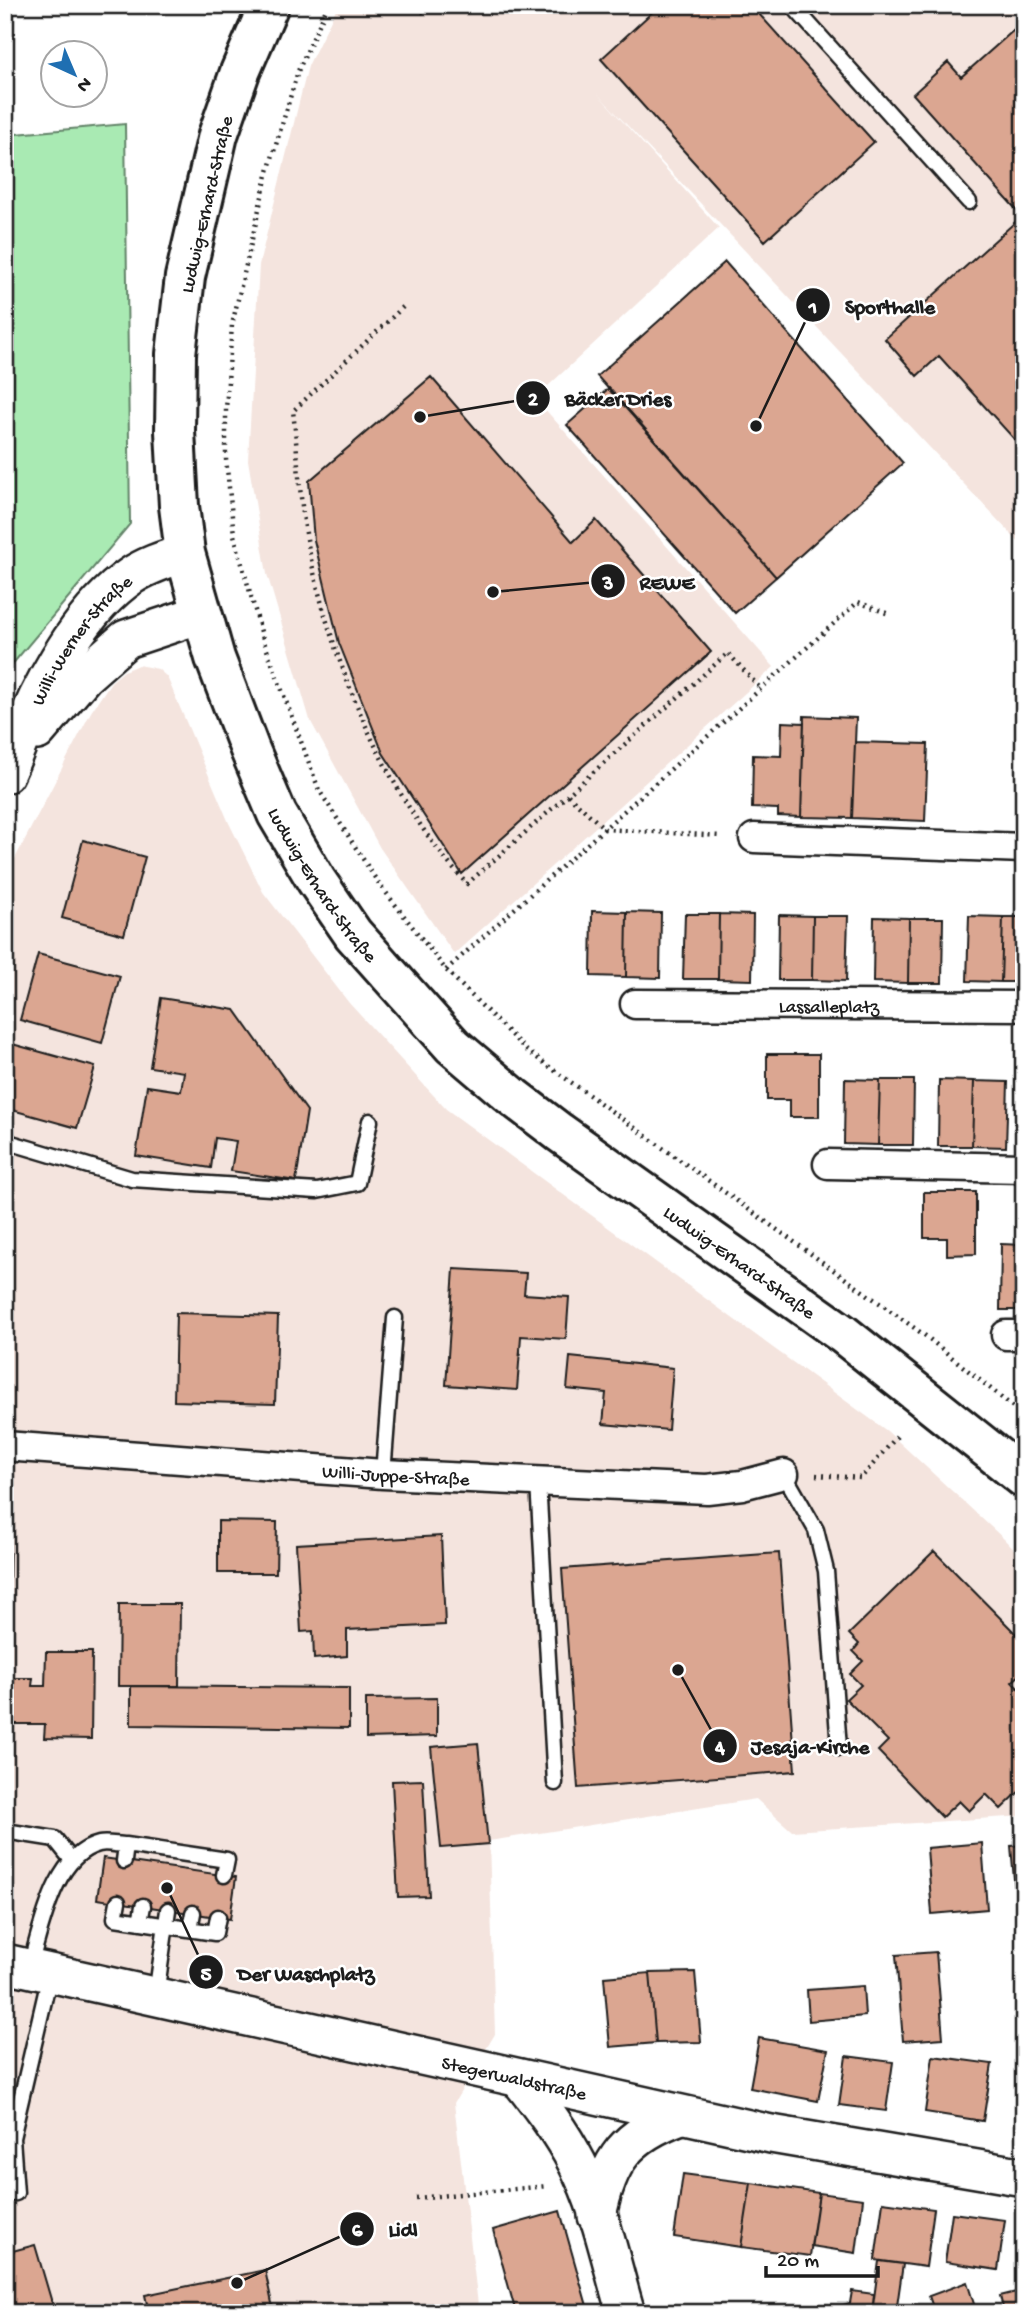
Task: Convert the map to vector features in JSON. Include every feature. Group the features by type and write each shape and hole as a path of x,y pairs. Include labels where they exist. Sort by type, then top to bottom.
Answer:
{"main road":[{"name":"Ludwig-Erhard-Straße","path":"269,5 240,72 218,135 185,277 176,354 175,431 179,506 185,553 201,614 226,690 278,814 316,880 353,934 453,1046 550,1125 843,1334 1024,1478"}],"street":[{"name":"Willi-Werner-Straße","path":"8,768 27,720 47,681 70,643 99,606 131,576 185,553"},
{"name":"Willi-Werner-Straße","path":"8,768 84,676 126,639 201,614"},
{"path":"754,838 1024,848"},
{"name":"Lassalleplatz","path":"635,1004 1024,1006"},
{"path":"828,1164 1024,1168"},
{"name":"Willi-Juppe-Straße","path":"5,1446 383,1474 707,1489 742,1485 784,1474"},
{"name":"Stegerwaldstraße","path":"28,1968 771,2134 1024,2177"},
{"path":"519,2078 552,2120 578,2166 597,2216 626,2313"},
{"path":"597,2216 602,2188 614,2162 632,2141 655,2125 681,2115"}],"lane":[{"path":"792,5 970,202"},
{"path":"5,1140 132,1180 317,1191 357,1183 370,1122"},
{"path":"383,1474 395,1318"},
{"path":"784,1474 816,1530 826,1571 839,1748"},
{"path":"538,1482 555,1783"},
{"path":"5,1831 55,1839 71,1859"},
{"path":"5,2195 16,2193 12,2138 28,1968 51,1896 71,1859 99,1844 126,1845 150,1857 177,1852 227,1860 224,1875"},
{"path":"124,1861 126,1845"},
{"path":"174,1868 177,1852"},
{"path":"199,1872 202,1857"},
{"path":"118,1902 116,1918 166,1926 215,1933 218,1917"},
{"path":"140,1922 143,1906"},
{"path":"155,1997 168,1910"},
{"path":"190,1929 193,1913"}],"path":[{"path":"328,5 298,71 270,162 232,325 226,409 226,459 234,535 262,639 319,790 377,881 446,970 526,1050 927,1337 1024,1416"},
{"path":"410,5 427,14"},
{"path":"403,307 293,411 307,538 330,632 370,738 398,790 444,860 467,884 728,653 761,689"},
{"path":"446,970 858,602 889,614"},
{"path":"568,795 605,829 754,838"},
{"path":"784,1474 861,1478 900,1433"},
{"path":"416,2198 585,2182"}],"shaded area":[{"path":"338,5 1024,5 1024,548 596,92 719,228 535,398 774,667 454,954 380,848 310,720 267,574 248,460 259,265 308,66"},
{"path":"138,665 158,669 167,677 229,823 263,892 349,1003 446,1109 887,1431 1024,1560 1024,1816 792,1831 756,1799 489,1841 495,2034 454,2103 479,2313 5,2313 5,878 91,712 111,682 124,671"}],"green space":[{"path":"125,124 130,524 5,673 5,135"}],"building":[{"path":"660,5 751,5 874,142 765,241 601,59"},
{"path":"1024,21 1024,450 939,356 917,376 885,339 1022,216 913,94 948,62 961,77"},
{"path":"725,262 903,463 776,577 597,376"},
{"path":"431,377 573,542 596,520 711,652 462,874 383,753 339,643 314,540 309,481"},
{"path":"609,388 776,577 735,613 567,425"},
{"path":"804,716 856,718 852,818 801,817"},
{"path":"782,722 804,723 801,817 778,816 778,809 752,808 753,755 781,756"},
{"path":"855,742 928,744 925,821 852,818"},
{"path":"83,840 145,857 124,935 62,918"},
{"path":"592,911 627,912 626,977 591,976"},
{"path":"627,912 661,913 660,978 626,977"},
{"path":"685,914 719,914 718,979 683,979"},
{"path":"719,914 753,915 752,980 718,979"},
{"path":"779,915 813,916 812,980 778,980"},
{"path":"813,916 848,916 846,981 812,980"},
{"path":"969,916 1003,917 1001,982 967,981"},
{"path":"874,917 909,918 908,983 873,982"},
{"path":"1003,917 1024,917 1024,982 1001,982"},
{"path":"909,918 943,918 942,983 908,983"},
{"path":"38,954 120,976 102,1043 20,1020"},
{"path":"161,998 235,1010 307,1111 296,1181 231,1171 236,1141 215,1138 211,1168 136,1156 147,1086 181,1091 184,1072 150,1067"},
{"path":"5,1042 95,1067 77,1128 5,1108"},
{"path":"767,1054 819,1054 819,1117 790,1117 790,1100 767,1100"},
{"path":"845,1079 880,1080 878,1145 844,1144"},
{"path":"880,1080 914,1080 913,1145 878,1145"},
{"path":"939,1080 974,1081 972,1146 938,1146"},
{"path":"974,1081 1008,1082 1006,1147 972,1146"},
{"path":"924,1192 976,1192 976,1254 947,1255 947,1238 924,1238"},
{"path":"1001,1244 1024,1245 1024,1310 1000,1310"},
{"path":"454,1269 526,1273 524,1294 569,1297 566,1339 521,1336 517,1390 446,1385"},
{"path":"176,1313 278,1316 275,1404 174,1401"},
{"path":"570,1357 673,1368 668,1430 603,1424 606,1393 567,1389"},
{"path":"218,1521 277,1522 276,1573 218,1573"},
{"path":"5,1532 10,1532 9,1597 5,1597"},
{"path":"441,1536 445,1625 347,1630 347,1656 314,1659 313,1631 301,1632 296,1544"},
{"path":"934,1551 1024,1642 1024,1671 1012,1682 1024,1694 1024,1787 1001,1809 986,1794 969,1811 959,1801 942,1817 878,1751 888,1741 846,1699 861,1685 850,1674 863,1661 853,1651 859,1644 849,1634"},
{"path":"779,1553 795,1771 578,1788 562,1569"},
{"path":"119,1604 180,1604 179,1686 118,1686"},
{"path":"46,1652 92,1652 91,1739 44,1738 45,1724 5,1724 5,1678 33,1678 32,1686 45,1686"},
{"path":"131,1686 349,1688 349,1728 131,1725"},
{"path":"437,1698 437,1736 366,1738 366,1699"},
{"path":"478,1743 488,1844 441,1848 431,1747"},
{"path":"423,1780 429,1896 398,1897 392,1781"},
{"path":"982,1843 987,1909 932,1914 927,1848"},
{"path":"1024,1845 1024,1923 1018,1924 1011,1846"},
{"path":"103,1858 236,1877 230,1919 97,1899"},
{"path":"936,1952 943,2038 903,2041 896,1955"},
{"path":"695,1972 701,2042 656,2043 650,1973"},
{"path":"650,1973 656,2043 610,2047 604,1977"},
{"path":"863,1986 865,2016 809,2021 807,1990"},
{"path":"759,2038 828,2050 818,2101 750,2088"},
{"path":"846,2056 893,2062 886,2111 839,2105"},
{"path":"933,2056 992,2064 983,2121 925,2112"},
{"path":"683,2174 751,2183 741,2247 674,2237"},
{"path":"751,2183 819,2193 810,2256 741,2247"},
{"path":"819,2193 863,2199 856,2253 811,2246"},
{"path":"883,2202 934,2209 926,2267 875,2260"},
{"path":"560,2211 589,2313 516,2313 493,2230"},
{"path":"952,2213 1005,2220 998,2270 945,2262"},
{"path":"35,2245 55,2313 5,2313 5,2253"},
{"path":"879,2261 903,2264 896,2313 872,2313"},
{"path":"265,2270 274,2313 149,2313 145,2295"},
{"path":"967,2282 974,2304 948,2313 935,2313 929,2296"},
{"path":"1024,2290 1024,2307 1004,2312 1000,2296"},
{"path":"852,2291 874,2294 872,2313 816,2313 850,2303"}],"place":[{"name":"Bäcker Dries","path":"420,417"},
{"name":"Sporthalle","path":"756,426"},
{"name":"REWE","path":"493,592"},
{"name":"Jesaja-Kirche","path":"678,1670"},
{"name":"Der Waschplatz","path":"167,1888"},
{"name":"Lidl","path":"237,2283"}]}
